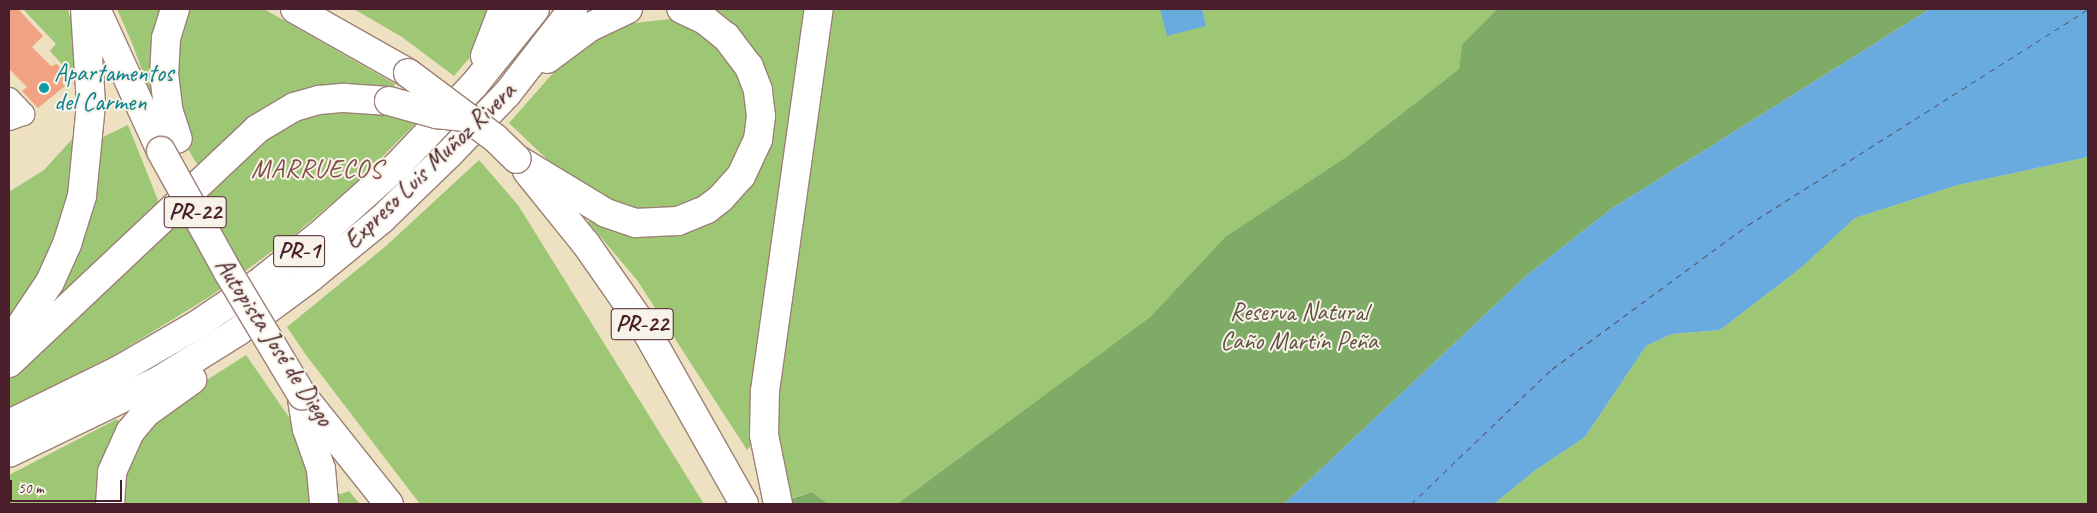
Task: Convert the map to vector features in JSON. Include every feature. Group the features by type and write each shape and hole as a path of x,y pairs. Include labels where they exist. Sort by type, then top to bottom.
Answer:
{"highway":[{"path":"9,343 50,282 67,244 82,196 91,104 85,9"},
{"path":"96,9 170,145"},
{"name":"PR-22","path":"295,9 408,73 517,159 586,244 644,327 744,504"},
{"path":"474,85 503,9"},
{"name":"Expreso Luis Muñoz Rivera","path":"9,424 119,370 256,285 322,234 397,166 474,85 535,9"},
{"name":"Expreso Luis Muñoz Rivera","path":"9,453 160,380 218,346 382,219 507,94 573,9"},
{"path":"534,61 547,59 597,22 628,9"},
{"path":"170,145 164,74 166,38 175,10"},
{"path":"517,159 606,213 647,225 678,221 707,209 721,198 748,164 761,127 755,78 726,37 689,13"},
{"path":"778,504 766,452 764,416 819,16"},
{"path":"9,363 257,129 294,107 319,100 344,98 389,101 436,114 466,117"},
{"name":"Autopista José de Diego","path":"170,145 228,272 302,395 389,504"},
{"path":"110,504 112,472 130,432 146,413 197,377 218,346"},
{"path":"302,395 306,430 321,469 324,504"}],"green space":[{"path":"23,9 68,9 87,97 62,241 9,331 9,192 44,170 75,136 77,81 50,51 56,44"},
{"path":"117,9 164,9 169,144 132,43"},
{"path":"190,9 264,9 395,84 391,93 358,90 200,169 186,146 178,122 176,55"},
{"path":"354,9 499,9 484,41 454,76 402,37"},
{"path":"702,9 807,9 750,447 747,450 637,280 588,222 595,215 571,182 509,123 569,55 585,43 626,24 670,19 681,21"},
{"path":"833,9 1497,9 1462,44 1459,69 1346,157 1225,237 1150,317 897,504 828,504 812,492 789,499 774,423 799,222"},
{"name":"Reserva Natural Caño Martín Peña","path":"1497,9 1930,9 1611,209 1526,276 1284,504 897,504 1150,317 1225,237 1346,157 1459,69 1462,44"},
{"path":"360,108 419,120 354,185 289,239 209,297 105,361 9,408 9,374 261,137 310,113"},
{"path":"128,125 161,208 34,332 101,138"},
{"path":"2088,157 2088,504 1494,504 1533,472 1585,437 1646,346 1672,334 1720,330 1802,267 1855,218 1958,185"},
{"path":"479,160 518,205 704,504 420,504 306,355 287,327 386,246"},
{"path":"246,355 304,439 316,488 341,494 349,491 360,504 120,504 131,444 168,405"},
{"path":"117,419 124,429 103,504 9,504 9,475"},
{"path":"812,492 828,504 759,504 794,498"}],"water":[{"path":"1160,9 1202,9 1206,26 1167,36"},
{"path":"1930,9 2088,9 2088,157 1958,185 1855,218 1802,267 1720,330 1672,334 1646,346 1585,437 1533,472 1494,504 1284,504 1526,276 1611,209"}],"building":[{"path":"9,9 18,9 43,36 32,47 51,66 57,64 66,74 62,83 65,86 38,108 22,91 27,87 9,69"}],"ferry route":[{"path":"1411,504 1552,369 1748,225 2088,9"}],"place":[{"name":"Apartamentos del Carmen","path":"44,88"}],"district":[{"name":"MARRUECOS","path":"317,169"}]}
